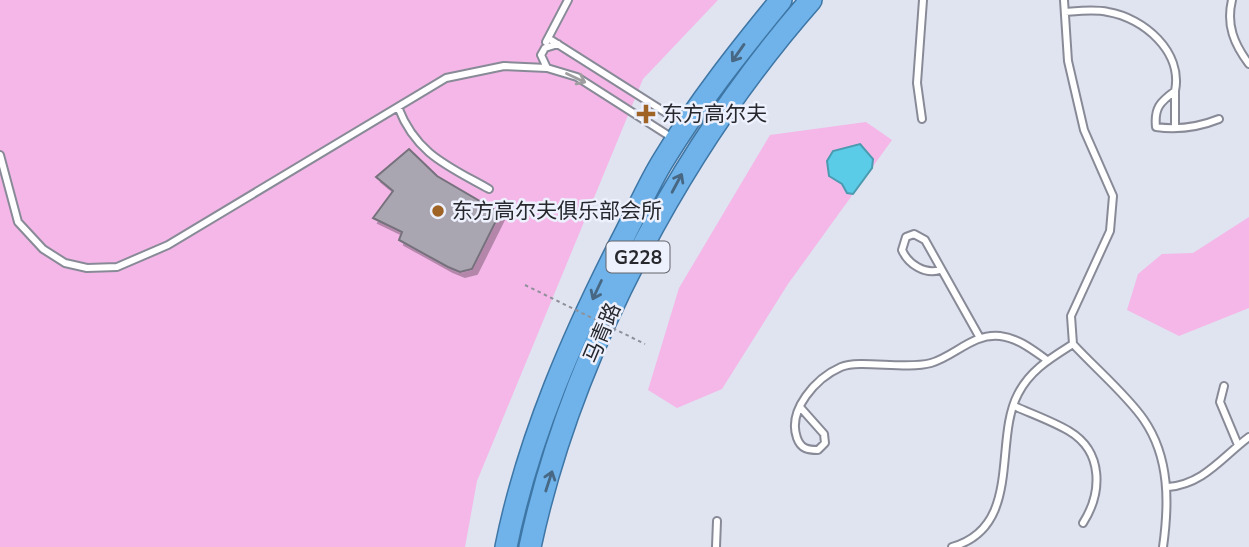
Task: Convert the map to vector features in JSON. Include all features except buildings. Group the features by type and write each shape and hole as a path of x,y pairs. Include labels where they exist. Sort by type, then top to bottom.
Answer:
{"highway":[{"name":"马青路","path":"506,547 514,508 561,371 598,285 682,133 748,40 781,0"},
{"name":"马青路","path":"530,547 536,520 580,384 616,299 683,172 766,51 811,0"}],"lane":[{"path":"527,65 548,38 568,0"},
{"path":"922,119 917,83 923,0"},
{"path":"1064,0 1068,61 1084,130 1113,196 1110,231 1071,316 1073,344 1144,420 1158,450 1168,487 1163,547"},
{"path":"1232,0 1231,31 1238,49 1249,64"},
{"path":"1065,12 1111,12 1138,22 1171,55 1178,76 1175,91 1175,128"},
{"path":"548,38 682,133"},
{"path":"547,68 541,55 545,48 558,44"},
{"path":"0,155 18,222 43,249 65,263 87,268 117,267 168,245 446,78 475,70 527,65 577,77 682,133"},
{"path":"1175,91 1161,101 1154,112 1156,127 1201,126 1219,119"},
{"path":"398,107 412,137 432,157 489,189"},
{"path":"940,270 929,271 905,258 902,250 906,237 914,234 925,240 979,338"},
{"path":"800,407 824,434 825,443 818,450 808,450 799,443 794,429 800,407 807,394 843,366 904,367 932,363 979,338 1000,336 1024,344 1047,360"},
{"path":"952,547 980,531 1000,496 1014,406 1031,374 1073,344"},
{"path":"1224,386 1220,402 1238,445"},
{"path":"1014,406 1071,432 1084,443 1097,476 1098,495 1083,523"},
{"path":"1168,487 1184,485 1209,473 1249,437"},
{"path":"716,547 717,521"}],"path":[{"path":"525,285 645,344"}],"shaded area":[{"path":"0,0 718,0 643,79 477,481 465,547 0,547"},
{"path":"866,122 892,140 788,284 722,389 677,408 648,390 679,288 770,135"},
{"path":"1249,217 1249,308 1179,336 1127,310 1138,274 1162,254 1193,253"}],"water":[{"path":"860,144 873,159 872,168 853,194 847,193 842,184 829,176 827,161 833,151"}],"place":[{"name":"东方高尔夫","path":"646,114"},
{"name":"东方高尔夫俱乐部会所","path":"438,211"}]}
